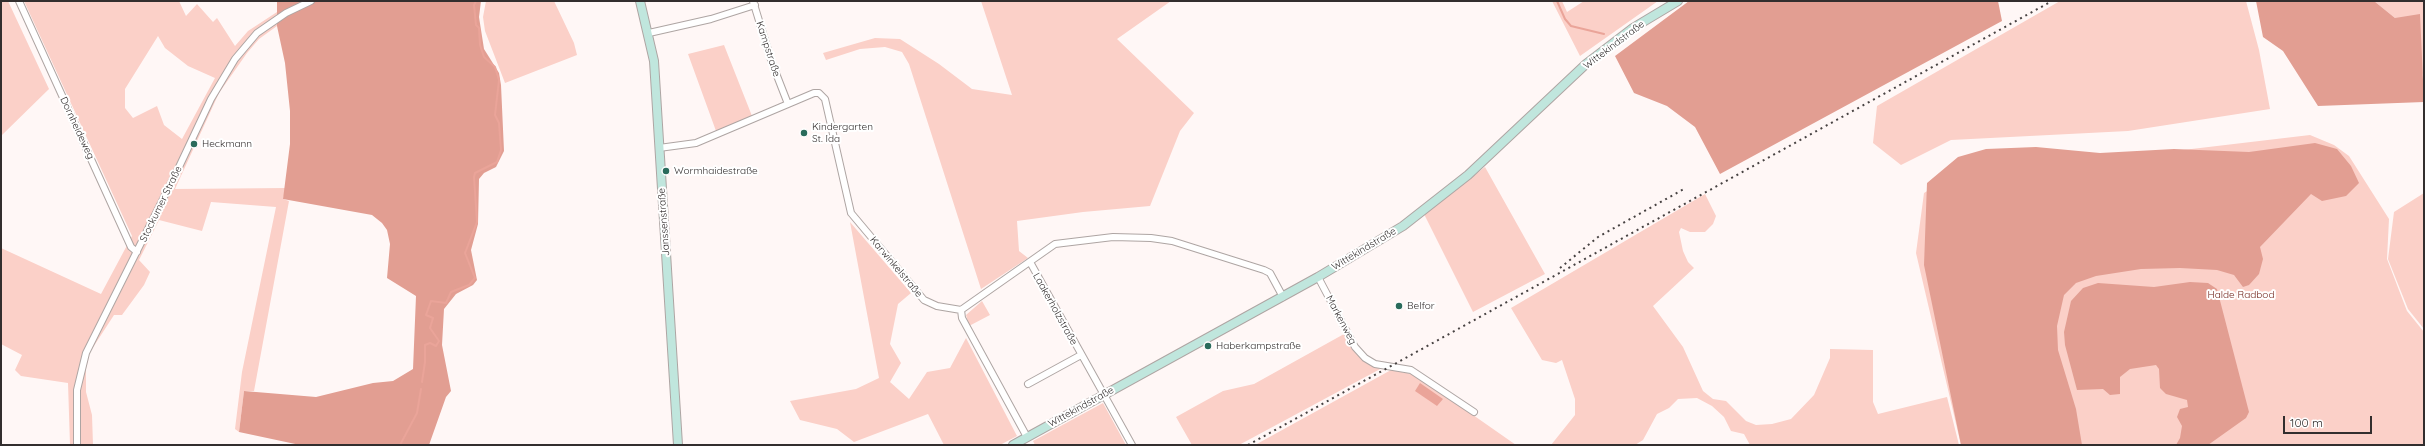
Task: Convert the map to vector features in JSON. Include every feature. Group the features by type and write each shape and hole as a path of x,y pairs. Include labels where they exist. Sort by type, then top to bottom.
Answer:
{"main road":[{"name":"Janssenstraße","path":"640,1 649,33 654,61 678,445"},
{"name":"Wittekindstraße","path":"1012,445 1283,297 1387,236 1435,203 1508,140 1586,64 1633,28 1678,1"}],"street":[{"name":"Dornheideweg","path":"18,1 131,247 138,252"},
{"name":"Stockumer Straße","path":"77,445 77,390 86,353 138,252 211,99 236,59 266,26 286,12 311,1"},
{"name":"Kampstraße","path":"649,33 711,19 754,3 772,63 788,104"},
{"name":"Karwinkelstraße","path":"788,104 820,93 825,99 851,213 924,300 937,306 961,310"},
{"path":"659,148 696,143 788,104"},
{"path":"1027,437 962,318 961,310 1054,244 1113,237 1151,238 1193,246 1264,270 1270,274 1283,297"},
{"name":"Laakerholzstraße","path":"1030,262 1132,445"},
{"name":"Markenweg","path":"1318,277 1355,347 1365,358 1375,364 1411,370 1474,412"},
{"name":"Laakerholzstraße","path":"1028,384 1081,355"}],"green space":[{"path":"1,1 8,1 49,89 1,136"},
{"path":"24,1 179,1 186,16 197,4 213,22 217,18 235,46 248,31 277,12 277,26 259,39 247,53 219,93 175,189 286,188 283,199 289,201 254,391 244,391 239,432 235,429 242,372 276,207 211,202 202,231 159,220 139,260 150,272 144,285 122,315 114,315 90,352 86,368 86,392 92,415 93,445 70,445 68,383 21,376 15,370 22,355 1,344 1,248 101,294 132,236","holes":["158,36 165,48 188,66 215,78 182,139 164,125 157,106 133,118 125,108 125,89"]},
{"path":"486,1 554,1 574,43 577,55 505,83 485,31 483,17"},
{"path":"981,1 1171,1 1117,39 1194,113 1180,131 1150,206 1083,212 1017,221 1019,251 1028,258 981,289 909,64 902,52 885,47 860,49 826,60 823,53 875,38 900,39 939,64 972,89 1012,95"},
{"path":"1552,1 1562,1 1567,12 1584,1 1658,1 1580,56"},
{"path":"2060,1 2246,1 2259,50 2270,109 2128,131 1951,140 1901,165 1873,143 1877,106"},
{"path":"2374,1 2424,1 2424,77 2395,18"},
{"path":"724,45 752,116 716,131 688,54"},
{"name":"Halde Radbod","path":"2310,135 2334,145 2349,156 2389,219 2387,259 2407,311 2424,332 2424,445 1961,445 1916,253 1924,193 1953,175 1980,174"},
{"path":"1485,167 1545,274 1473,312 1424,214"},
{"path":"2424,193 2424,329 2408,309 2388,259 2394,212"},
{"path":"1705,194 1716,216 1713,224 1705,232 1690,232 1681,228 1679,232 1683,251 1688,262 1694,268 1653,306 1683,347 1703,391 1713,399 1726,401 1746,421 1756,425 1772,424 1791,419 1814,395 1830,358 1830,349 1873,350 1873,402 1878,414 1947,397 1959,445 1750,445 1744,434 1731,431 1724,417 1712,406 1697,398 1678,399 1669,408 1657,414 1643,440 1635,445 1551,445 1575,415 1575,399 1562,360 1556,363 1542,360 1511,308"},
{"path":"850,222 911,293 898,304 890,344 901,363 890,382 909,399 927,372 950,368 966,338 1017,436 1000,445 944,445 928,414 854,442 837,429 800,420 790,401 856,389 879,378"},
{"path":"982,301 990,315 969,326 966,315"},
{"path":"1344,334 1353,349 1371,365 1382,368 1239,445 1192,445 1176,417 1223,391 1254,384"},
{"path":"1391,370 1412,374 1423,380 1516,445 1255,445"},
{"path":"1103,403 1126,445 1035,445 1033,441"}],"shaded area":[{"path":"277,1 481,1 479,17 484,49 499,73 501,85 504,151 496,167 484,173 479,179 478,224 471,250 477,280 473,285 456,294 444,309 442,345 451,391 446,397 429,445 300,445 239,432 244,391 316,397 373,383 393,381 413,369 416,296 387,278 390,244 387,230 382,223 372,215 283,199 290,144 290,111 285,63 277,26"},
{"path":"1689,1 1998,1 2002,21 1720,174 1695,127 1667,106 1634,93 1615,56"},
{"path":"2256,1 2374,1 2395,18 2420,14 2424,102 2318,106 2283,51 2263,37"},
{"path":"2315,143 2337,149 2351,166 2359,183 2346,196 2322,201 2311,194 2260,247 2263,259 2259,274 2249,285 2243,287 2234,275 2217,270 2180,268 2141,269 2096,276 2076,283 2064,295 2057,326 2058,350 2076,409 2082,445 1961,445 1924,265 1927,183 1958,157 1986,149 2036,147 2100,153 2174,149 2249,152"},
{"path":"2190,282 2208,283 2217,289 2249,412 2246,418 2208,445 2176,445 2180,438 2182,426 2177,417 2180,409 2188,407 2187,400 2166,394 2160,388 2159,369 2156,365 2130,369 2120,377 2120,394 2110,395 2103,389 2077,390 2065,345 2064,332 2071,301 2083,288 2098,283 2154,287"},
{"path":"1420,383 1443,399 1437,406 1415,391"}],"waterway":[{"path":"422,382 425,362 425,345 430,343 436,346 439,341 430,328 433,318 426,315 431,301 446,303 451,292 469,285 475,278 465,253 477,222 474,177 475,173 497,162 501,150 499,123 495,115 499,80 495,67 484,57 480,45 479,28 476,25 474,5 476,1"},
{"path":"1557,1 1565,19 1571,26 1604,34"},
{"path":"400,445 417,413 421,389"}],"railway":[{"path":"1248,445 2052,1"},
{"path":"1560,268 1598,237 1684,189"}],"place":[{"name":"Kindergarten St. Ida","path":"804,133"},
{"name":"Heckmann","path":"194,144"},
{"name":"Wormhaidestraße","path":"666,171"},
{"name":"Belfor","path":"1399,306"},
{"name":"Haberkampstraße","path":"1208,346"}]}
